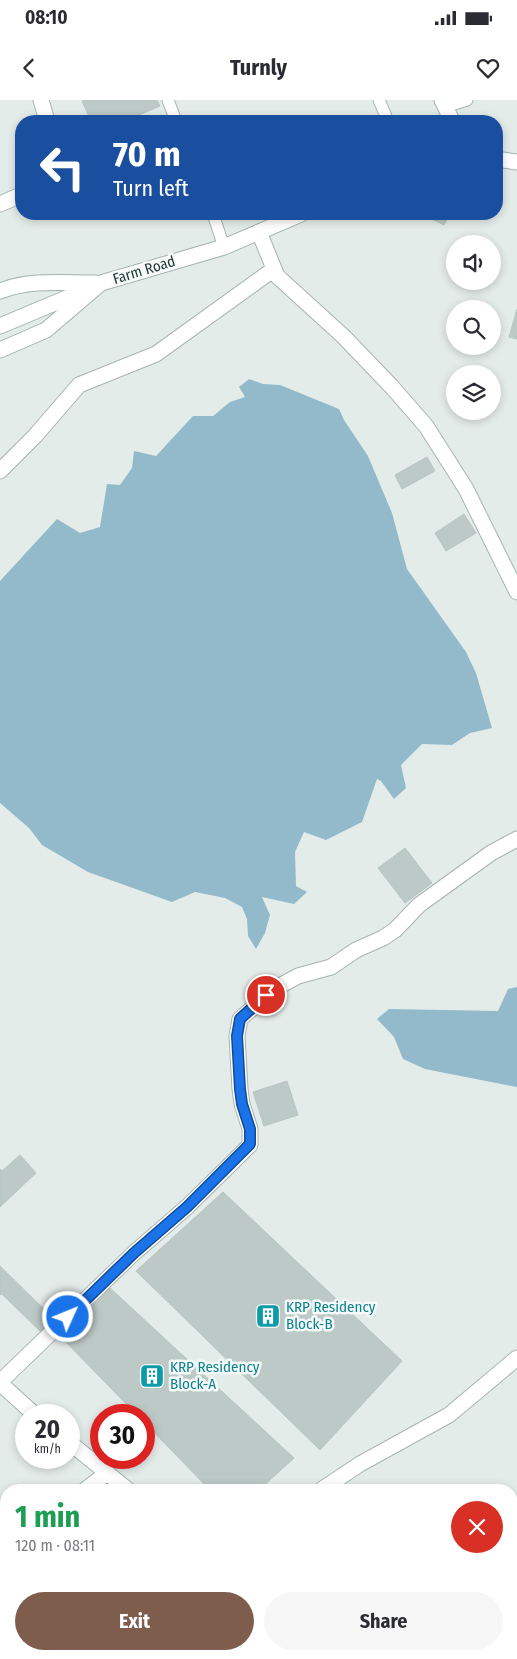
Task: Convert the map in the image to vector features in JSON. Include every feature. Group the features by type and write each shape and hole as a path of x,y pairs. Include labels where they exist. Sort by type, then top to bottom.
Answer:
{"street":[{"path":"41,100 45,115"},
{"path":"447,102 450,115"},
{"path":"503,160 517,162"},
{"path":"0,204 15,198"},
{"name":"Farm Road","path":"0,350 46,330 101,283 224,247 287,220"},
{"path":"259,232 277,276 343,336 426,426 466,489 517,592"},
{"path":"0,471 35,436 79,385 156,354 274,269"},
{"path":"0,291 15,285 35,283 101,283"},
{"path":"0,326 101,283"},
{"path":"23,1404 0,1383 134,1253 187,1207 250,1144 250,1129 242,1104 240,1089 237,1036 240,1019 274,989 298,976 331,967 356,950 383,938 395,930 419,905 491,853 517,839"},
{"path":"330,1484 360,1464 449,1415 517,1358"},
{"path":"80,1451 120,1484"},
{"path":"93,1484 107,1474"}],"lane":[{"path":"168,100 174,115"},
{"path":"379,100 385,115"},
{"path":"447,102 467,100"},
{"path":"215,220 224,247"}],"water":[{"path":"249,379 263,384 280,385 339,409 344,420 368,456 392,513 407,569 466,652 476,673 492,728 470,733 452,745 422,744 401,765 406,788 394,799 381,781 377,779 362,822 326,840 304,832 295,852 296,886 307,892 294,904 262,897 270,915 265,933 256,949 248,936 247,919 242,907 225,898 195,892 172,902 88,872 42,845 29,828 0,803 0,581 57,519 80,533 100,527 107,484 120,485 132,468 134,451 156,456 193,416 213,416 230,402 245,397 239,387"},
{"path":"517,987 517,1087 425,1069 403,1059 394,1037 377,1019 389,1009 498,1011 508,989"}],"building":[{"path":"157,100 160,106 139,115 88,115 82,101"},
{"path":"434,220 447,220 444,225"},
{"path":"517,309 517,339 509,337"},
{"path":"427,457 435,471 402,489 395,475"},
{"path":"464,514 476,533 446,551 435,533"},
{"path":"405,848 432,883 405,903 378,868"},
{"path":"287,1081 298,1115 264,1126 253,1092"},
{"path":"20,1155 36,1173 0,1207 0,1169 2,1171"},
{"name":"KRP Residency Block-B","path":"223,1192 402,1361 320,1450 136,1271"},
{"path":"0,1266 54,1319 41,1332 2,1294 0,1295"},
{"name":"KRP Residency Block-A","path":"110,1288 294,1458 266,1484 204,1484 155,1433 155,1404 126,1404 61,1337"}],"place":[{"name":"KRP Residency Block-B","path":"268,1316"},
{"name":"KRP Residency Block-A","path":"152,1376"}],"route":[{"path":"68,1317 134,1253 187,1207 250,1144 250,1129 242,1104 240,1089 237,1036 240,1019 266,995"}]}
